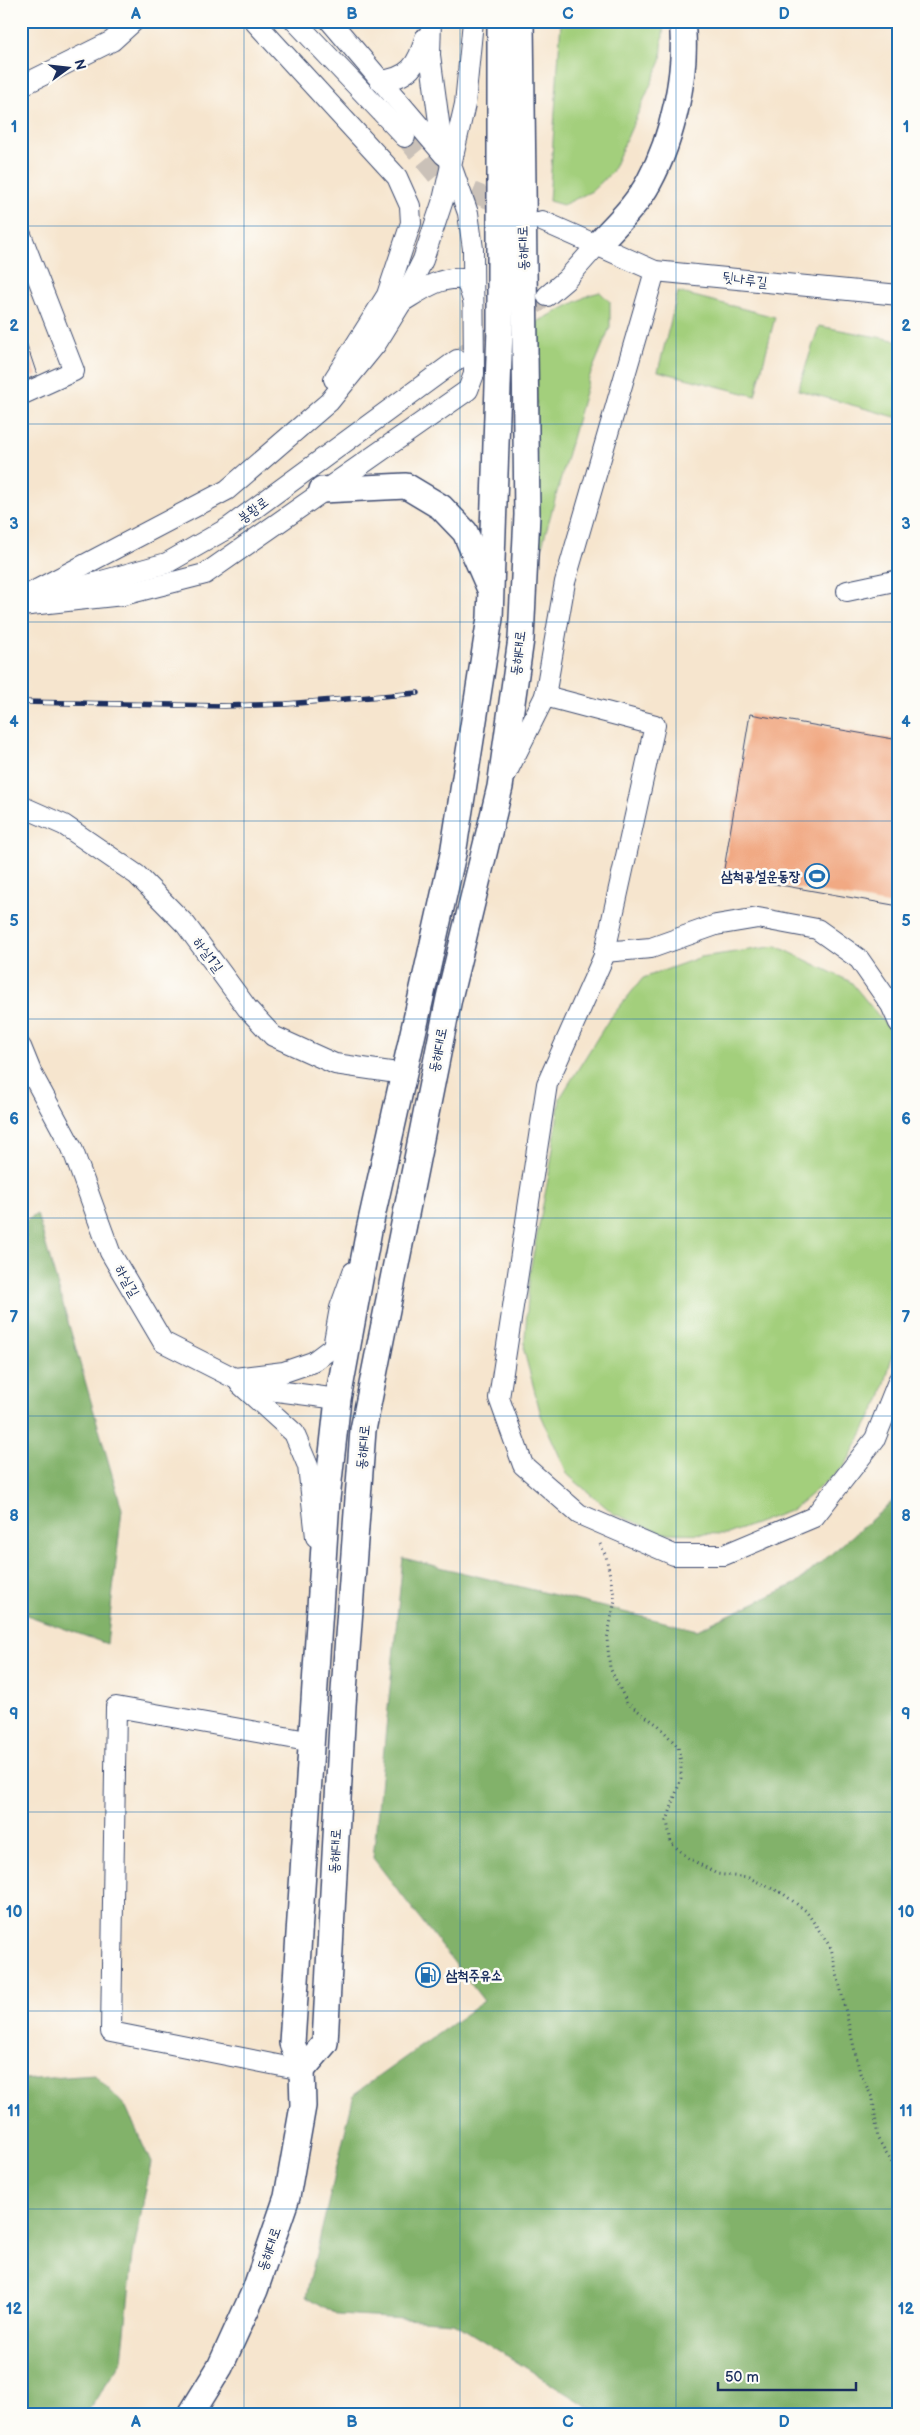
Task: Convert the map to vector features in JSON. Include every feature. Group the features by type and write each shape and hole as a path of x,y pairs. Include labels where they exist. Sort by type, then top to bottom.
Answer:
{"main road":[{"name":"동해대로","path":"191,2414 220,2367 255,2290 287,2197 303,2106 302,2070 292,2043 313,1742 327,1499 338,1399 369,1230 454,854 490,618 500,328 500,21"},
{"name":"동해대로","path":"302,2070 325,2043 344,1696 363,1439 368,1402 449,998 500,787 520,639 527,515 521,21"},
{"path":"521,108 533,21"},
{"path":"598,244 638,182 660,135 672,92 677,57 677,21"},
{"path":"598,244 631,210 649,182 666,146 675,110 680,74 682,21"},
{"path":"322,490 406,486 441,507 465,532 491,592"},
{"path":"338,1399 368,1402"}],"street":[{"path":"21,86 112,42 134,21"},
{"path":"254,21 397,177 410,206 411,223 387,295 307,421"},
{"path":"295,21 406,137"},
{"path":"330,21 452,164"},
{"path":"380,81 402,76 412,70 422,50 429,21"},
{"path":"21,604 123,594 205,574 322,490 468,390 474,374 474,249 468,213 441,137 435,104 429,21"},
{"path":"21,598 227,490 329,402 376,344 402,302 423,260 443,200 464,104 473,21"},
{"name":"뒷나루길","path":"542,221 598,244 655,271 899,295"},
{"path":"21,235 74,371 21,395"},
{"path":"547,296 566,280 598,244"},
{"path":"500,787 545,696 565,582 655,271"},
{"path":"402,302 431,283 450,278 462,279 468,285 473,300"},
{"name":"봉황로","path":"21,604 167,563 196,548 228,528 457,360"},
{"path":"847,591 899,580"},
{"path":"545,696 655,725 604,952 548,1084 499,1398 523,1465 579,1514 674,1555 724,1555 814,1517 875,1439 899,1379"},
{"name":"하실1길","path":"21,806 64,825 137,875 186,925 246,1008 273,1036 335,1064 404,1074"},
{"path":"604,952 651,948 716,925 758,918 817,929 860,959 892,1005 899,1023"},
{"name":"하실길","path":"21,1047 32,1074 72,1148 110,1252 163,1342 254,1388 338,1399"},
{"path":"232,1378 284,1372 313,1362 333,1347 340,1308 369,1230"},
{"path":"232,1378 294,1433 308,1466 316,1534 312,1595 319,1642"},
{"path":"302,2070 111,2032 116,1707 313,1742"}],"path":[{"path":"588,1518 606,1556 615,1600 608,1639 610,1668 627,1703 659,1726 678,1747 681,1762 681,1778 667,1821 671,1842 687,1857 717,1874 749,1878 782,1893 806,1911 831,1948 860,2073 873,2099 878,2139 899,2174"}],"green space":[{"path":"561,21 664,21 661,61 612,172 592,191 563,205 549,201"},
{"path":"600,292 610,302 610,327 589,378 535,571 537,322 589,295"},
{"path":"678,292 775,317 755,396 658,371"},
{"path":"819,326 899,341 899,418 798,390"},
{"path":"777,946 851,982 899,1041 899,1330 881,1398 845,1466 792,1510 728,1534 663,1533 614,1514 568,1475 541,1415 524,1351 530,1271 550,1169 560,1098 608,1021 643,978 701,957"},
{"path":"37,1214 122,1509 107,1644 21,1613 21,1224"},
{"path":"899,1490 899,2414 600,2414 453,2322 338,2315 306,2296 354,2094 484,2001 373,1858 403,1558 697,1630 797,1583 892,1502"},
{"path":"95,2075 126,2107 151,2163 133,2255 122,2360 86,2414 21,2414 21,2080"}],"building":[{"path":"21,336 24,336 37,375 21,382"},
{"path":"750,714 899,740 899,906 723,875"}],"tunnel":[{"path":"405,137 439,178 513,209"},
{"path":"461,357 547,296"}],"railway":[{"path":"21,702 225,706 286,704 418,693"}],"place":[{"name":"삼척공설운동장","path":"817,876"},
{"name":"삼척주유소","path":"428,1975"}]}
